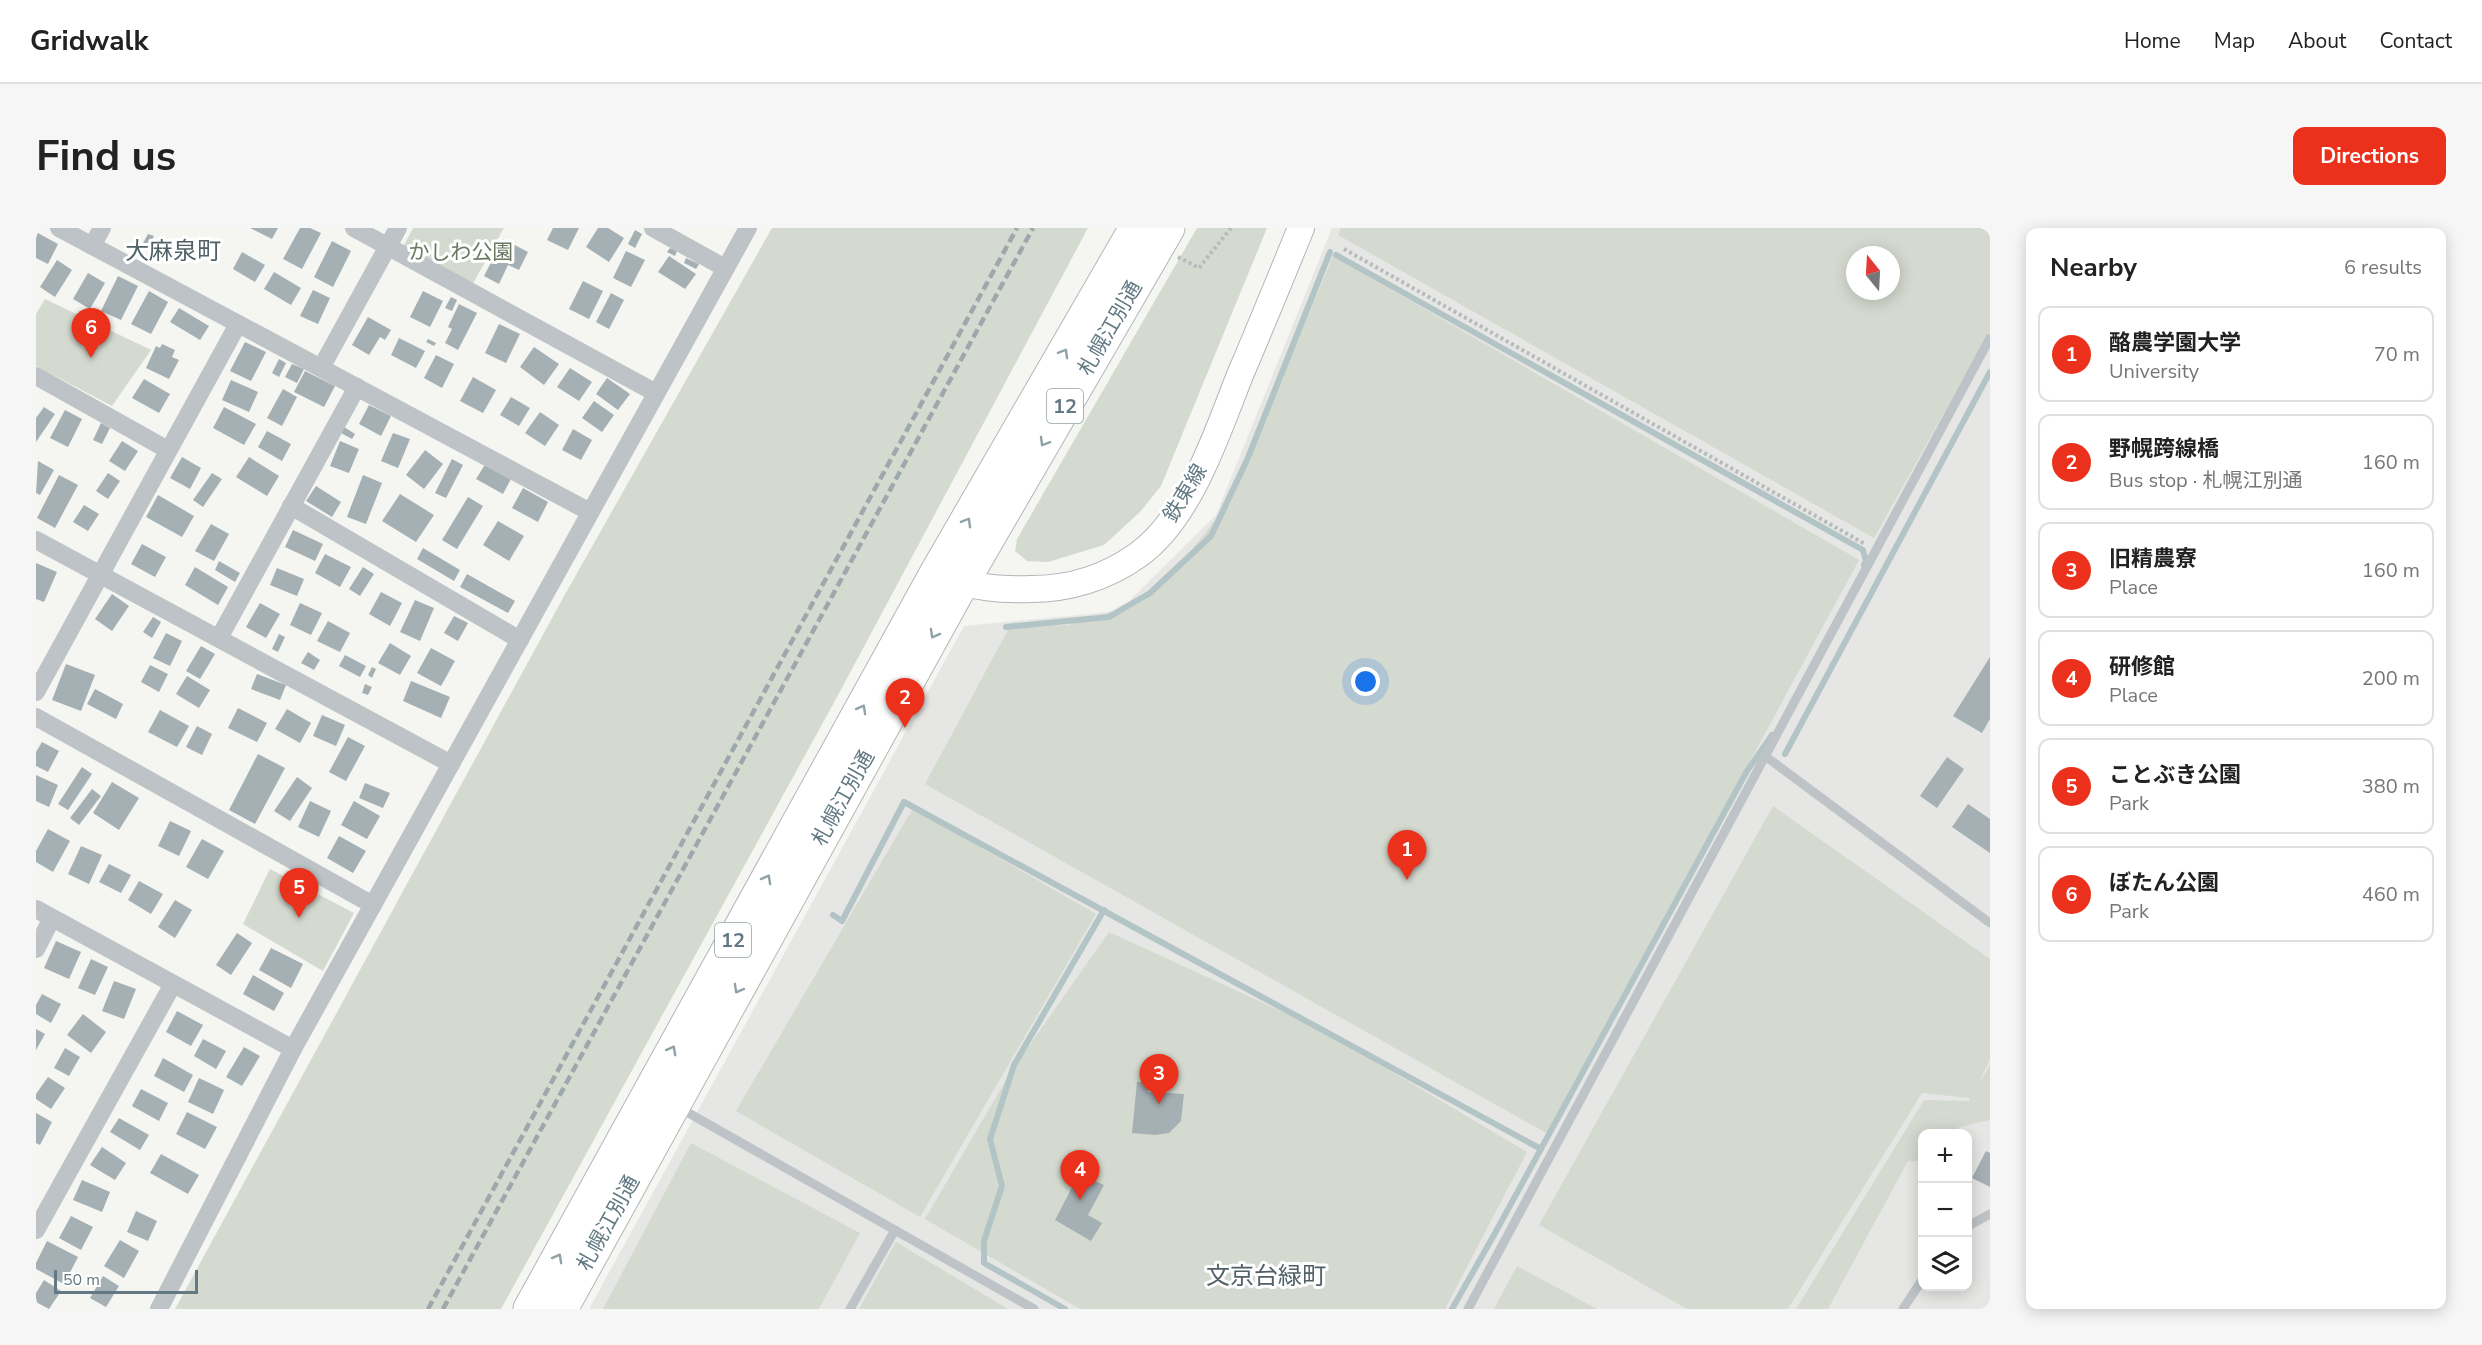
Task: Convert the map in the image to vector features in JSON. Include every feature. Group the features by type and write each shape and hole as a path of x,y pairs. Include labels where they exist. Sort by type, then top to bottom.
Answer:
{"highway":[{"name":"札幌江別通","path":"530,1309 661,1098 950,578 1136,228"},
{"name":"札幌江別通","path":"950,578 1170,240"},
{"name":"札幌江別通","path":"561,1309 661,1098"}],"street":[{"path":"59,228 590,512"},
{"path":"92,246 102,228"},
{"path":"354,228 656,393"},
{"path":"321,368 398,228"},
{"path":"653,228 725,268"},
{"path":"159,1309 293,1049 748,228"},
{"name":"鉄東線","path":"950,578 1008,590 1044,589 1080,584 1138,555 1162,532 1182,506 1208,454 1301,228"},
{"path":"36,692 238,324"},
{"path":"36,376 168,450"},
{"path":"219,638 357,387"},
{"path":"291,507 520,640"},
{"path":"36,540 451,764"},
{"path":"36,717 373,905"},
{"path":"36,909 293,1049"},
{"path":"36,949 52,918"},
{"path":"36,1230 173,984"}],"lane":[{"path":"1468,1309 1990,339"},
{"path":"1765,756 1990,923"},
{"path":"661,1098 1034,1309"},
{"path":"1972,1224 1990,1214"},
{"path":"850,1309 895,1230"},
{"path":"1903,1309 1918,1287"}],"path":[{"path":"1170,240 1199,267 1231,228"},
{"path":"1344,249 1876,550"}],"shaded area":[{"path":"1332,228 1990,228 1990,1309 589,1309 964,626 1109,612 1129,601 1216,515"}],"green space":[{"name":"かしわ公園","path":"413,228 504,228 472,285 403,247"},
{"path":"772,228 1088,228 837,697 501,1309 175,1309 563,598"},
{"path":"1197,228 1267,228 1161,486 1140,512 1104,545 1048,562 1027,561 1015,551 1017,539"},
{"path":"1341,228 1990,228 1990,331 1874,538 1338,235"},
{"path":"1333,256 1859,560 1548,1134 925,784 1009,628 1068,625 1137,604 1175,571 1229,503"},
{"path":"45,299 151,350 112,406 36,366 36,314"},
{"path":"1773,806 1990,959 1990,1060 1977,1086 1990,1065 1990,1120 1958,1129 1918,1129 1918,1161 1908,1161 1828,1309 1796,1309 1924,1100 1969,1101 1970,1098 1922,1093 1788,1309 1687,1309 1539,1225"},
{"path":"913,808 1096,914 920,1217 736,1111"},
{"path":"270,869 354,913 323,971 243,924"},
{"path":"1109,932 1322,1030 1527,1152 1445,1309 1080,1309 925,1219 1010,1073"},
{"path":"691,1143 860,1233 819,1309 603,1309"},
{"path":"896,1242 1008,1309 859,1309"},
{"path":"1517,1266 1597,1309 1494,1309"}],"building":[{"path":"250,228 278,228 272,239"},
{"path":"300,228 310,228 321,233 302,269 283,259"},
{"path":"553,228 579,228 568,250 547,240"},
{"path":"598,228 608,228 624,238 609,262 586,247"},
{"path":"635,230 642,234 635,248 628,244"},
{"path":"36,232 58,244 48,264 36,258"},
{"path":"148,234 154,236 147,250 141,247"},
{"path":"503,239 528,252 519,270 508,265 499,284 484,276"},
{"path":"332,241 351,251 333,287 314,277"},
{"path":"670,248 677,251 675,256 667,252"},
{"path":"626,251 645,260 631,287 613,278"},
{"path":"242,252 265,265 255,282 233,269"},
{"path":"669,256 696,274 685,289 658,272"},
{"path":"686,258 699,264 696,269 684,263"},
{"path":"57,260 72,270 55,297 40,287"},
{"path":"274,272 301,288 291,305 264,289"},
{"path":"88,273 105,283 90,309 73,299"},
{"path":"118,276 138,286 121,320 101,311"},
{"path":"583,281 603,291 589,319 569,309"},
{"path":"313,290 330,298 318,324 300,316"},
{"path":"149,291 168,302 151,334 131,324"},
{"path":"423,291 443,301 430,327 410,317"},
{"path":"611,293 624,300 609,329 596,322"},
{"path":"451,297 457,300 452,311 445,308"},
{"path":"459,304 477,313 458,350 445,343 452,329 448,327"},
{"path":"179,308 209,326 200,340 170,322"},
{"path":"368,317 391,330 385,340 380,337 369,355 352,345"},
{"path":"499,324 520,334 506,363 485,353"},
{"path":"399,338 425,351 416,368 391,355"},
{"path":"428,339 436,343 434,346 426,342"},
{"path":"245,342 266,352 251,381 230,371"},
{"path":"162,344 175,350 172,357 179,360 169,379 146,368 156,346 160,348"},
{"path":"534,347 559,364 544,385 520,367"},
{"path":"436,355 454,364 442,388 424,378"},
{"path":"279,359 286,363 279,377 272,373"},
{"path":"292,364 304,369 297,383 285,377"},
{"path":"570,368 592,382 579,401 557,387"},
{"path":"305,371 335,386 324,407 294,392"},
{"path":"473,377 496,390 483,413 460,401"},
{"path":"607,378 630,394 618,410 596,394"},
{"path":"144,379 170,394 159,413 132,398"},
{"path":"231,380 258,392 249,412 222,400"},
{"path":"283,389 297,397 282,426 267,418"},
{"path":"511,397 530,408 519,426 500,415"},
{"path":"594,401 614,415 602,432 582,418"},
{"path":"369,405 391,416 381,436 359,424"},
{"path":"44,407 55,414 36,442 36,418"},
{"path":"224,407 256,424 244,445 213,428"},
{"path":"65,410 82,419 68,447 50,438"},
{"path":"540,412 559,425 545,446 525,433"},
{"path":"101,423 110,428 102,444 93,440"},
{"path":"344,427 355,434 352,439 341,433"},
{"path":"573,429 592,440 581,460 562,450"},
{"path":"267,431 291,444 282,461 258,447"},
{"path":"393,433 410,439 398,468 381,461"},
{"path":"122,441 138,451 125,471 109,461"},
{"path":"340,441 359,449 349,473 330,466"},
{"path":"425,450 443,464 424,489 406,475"},
{"path":"182,457 201,468 190,489 170,478"},
{"path":"249,457 279,476 267,496 236,477"},
{"path":"452,459 463,465 446,498 435,493"},
{"path":"38,461 54,470 40,495 36,493"},
{"path":"486,463 512,477 503,494 476,479"},
{"path":"108,473 120,481 108,499 96,491"},
{"path":"212,473 222,479 203,507 193,500"},
{"path":"59,475 78,485 55,528 37,518"},
{"path":"363,475 382,483 366,524 347,517"},
{"path":"316,486 341,502 332,517 306,501"},
{"path":"523,488 548,502 538,522 512,508"},
{"path":"400,494 434,515 416,542 382,521"},
{"path":"158,495 194,516 182,537 146,517"},
{"path":"468,497 483,506 457,549 442,540"},
{"path":"84,505 99,514 88,531 73,522"},
{"path":"498,521 524,536 509,561 483,545"},
{"path":"211,524 229,534 214,561 195,551"},
{"path":"293,530 323,544 315,561 285,547"},
{"path":"142,544 166,557 155,577 131,564"},
{"path":"423,548 460,570 454,581 417,559"},
{"path":"325,554 351,567 340,587 315,573"},
{"path":"219,561 240,573 235,582 215,570"},
{"path":"36,563 57,572 44,602 36,599"},
{"path":"195,567 228,587 218,605 185,585"},
{"path":"363,567 374,574 360,596 349,589"},
{"path":"277,568 304,579 297,596 270,585"},
{"path":"467,574 515,601 508,613 460,587"},
{"path":"381,592 402,603 390,626 369,614"},
{"path":"112,594 129,606 112,631 95,619"},
{"path":"415,600 434,608 420,641 400,632"},
{"path":"260,603 280,614 266,638 246,627"},
{"path":"300,603 322,613 311,635 290,625"},
{"path":"454,616 468,623 458,641 444,633"},
{"path":"153,617 161,622 152,638 143,632"},
{"path":"328,621 350,633 340,652 317,641"},
{"path":"166,633 182,641 170,666 153,658"},
{"path":"279,634 285,637 278,652 272,649"},
{"path":"390,643 411,656 400,675 378,663"},
{"path":"201,646 215,654 200,679 186,671"},
{"path":"431,648 455,661 441,686 417,673"},
{"path":"308,652 320,660 314,670 301,663"},
{"path":"345,655 366,666 360,677 339,666"},
{"path":"1990,657 1990,719 1982,733 1953,716"},
{"path":"66,664 95,675 81,711 52,700"},
{"path":"150,665 168,674 159,692 141,682"},
{"path":"372,667 376,669 372,678 368,675"},
{"path":"257,674 286,685 280,700 251,689"},
{"path":"187,676 210,690 199,708 176,694"},
{"path":"411,681 450,697 441,718 403,701"},
{"path":"365,684 372,687 368,695 362,693"},
{"path":"95,689 123,704 116,719 87,704"},
{"path":"238,708 267,723 257,742 228,728"},
{"path":"287,709 311,723 300,743 275,729"},
{"path":"160,710 189,726 177,747 148,732"},
{"path":"322,715 345,725 336,746 313,736"},
{"path":"197,726 212,734 202,755 186,747"},
{"path":"348,737 365,746 346,781 329,772"},
{"path":"42,742 59,751 48,772 36,766 36,752"},
{"path":"258,754 285,768 255,824 229,810"},
{"path":"1947,757 1964,769 1937,808 1920,796"},
{"path":"82,767 92,774 68,810 58,804"},
{"path":"36,775 58,785 49,807 36,801"},
{"path":"297,777 312,788 290,821 274,811"},
{"path":"112,782 139,798 119,830 93,813"},
{"path":"365,783 390,793 383,808 359,798"},
{"path":"92,789 101,796 79,825 70,818"},
{"path":"310,801 331,811 319,837 298,827"},
{"path":"354,801 380,816 367,839 341,825"},
{"path":"1968,804 1990,819 1990,853 1952,827"},
{"path":"170,821 191,831 179,856 158,846"},
{"path":"48,829 70,841 53,872 36,862 36,851"},
{"path":"339,836 366,851 353,873 327,858"},
{"path":"202,839 224,851 208,879 186,867"},
{"path":"81,846 102,855 89,884 68,874"},
{"path":"109,864 131,875 121,893 99,882"},
{"path":"139,881 163,894 151,914 128,900"},
{"path":"175,900 192,910 175,938 158,927"},
{"path":"237,933 252,943 231,975 216,965"},
{"path":"56,941 81,952 69,979 44,968"},
{"path":"271,948 303,964 291,988 259,970"},
{"path":"91,959 108,967 95,995 78,988"},
{"path":"253,975 284,993 274,1011 243,994"},
{"path":"114,981 136,989 124,1019 102,1011"},
{"path":"42,994 61,1004 51,1023 36,1014 36,1005"},
{"path":"177,1011 203,1025 191,1046 166,1032"},
{"path":"83,1014 106,1032 91,1053 67,1035"},
{"path":"36,1029 45,1034 36,1050"},
{"path":"203,1039 226,1051 216,1069 194,1056"},
{"path":"244,1047 260,1056 242,1086 226,1077"},
{"path":"65,1048 80,1057 69,1076 54,1068"},
{"path":"163,1058 193,1075 184,1092 154,1076"},
{"path":"48,1077 65,1088 51,1109 36,1099 36,1094"},
{"path":"199,1078 224,1090 213,1114 188,1102"},
{"path":"1137,1082 1147,1082 1148,1092 1184,1094 1181,1121 1169,1133 1155,1135 1132,1133"},
{"path":"141,1089 168,1103 159,1121 132,1106"},
{"path":"187,1112 217,1127 205,1149 176,1134"},
{"path":"36,1113 52,1122 40,1145 36,1143"},
{"path":"119,1118 149,1135 140,1150 110,1132"},
{"path":"102,1147 126,1163 115,1180 90,1165"},
{"path":"1986,1151 1990,1153 1990,1187 1972,1178"},
{"path":"161,1154 199,1175 188,1194 150,1173"},
{"path":"1079,1174 1104,1185 1088,1215 1102,1223 1091,1241 1055,1220"},
{"path":"82,1180 110,1192 102,1212 73,1200"},
{"path":"136,1211 157,1221 148,1241 127,1232"},
{"path":"71,1216 93,1227 81,1250 59,1238"},
{"path":"120,1240 139,1251 124,1278 104,1266"},
{"path":"47,1241 78,1257 64,1284 36,1269 36,1263"},
{"path":"103,1276 119,1286 106,1307 90,1298"},
{"path":"44,1280 61,1291 49,1309 36,1302 36,1293"}],"waterway":[{"path":"1006,627 1109,617 1150,593 1211,536 1247,460 1330,252"},
{"path":"1336,255 1863,550 1866,561 1864,565"},
{"path":"1785,754 1990,372"},
{"path":"1452,1309 1747,771 1772,735"},
{"path":"833,915 842,921 904,802 1541,1149"},
{"path":"1065,1309 984,1263 984,1241 1002,1186 990,1139 1014,1065 1104,910"}],"railway":[{"path":"428,1309 1017,228"},
{"path":"443,1309 1033,228"}],"place":[{"name":"ぼたん公園","path":"91,358"},
{"name":"野幌跨線橋","path":"905,728"},
{"name":"酪農学園大学","path":"1407,880"},
{"name":"ことぶき公園","path":"299,918"},
{"name":"旧精農寮","path":"1159,1104"},
{"name":"研修館","path":"1080,1200"}],"district":[{"name":"大麻泉町","path":"173,251"},
{"name":"文京台緑町","path":"1266,1276"}]}
